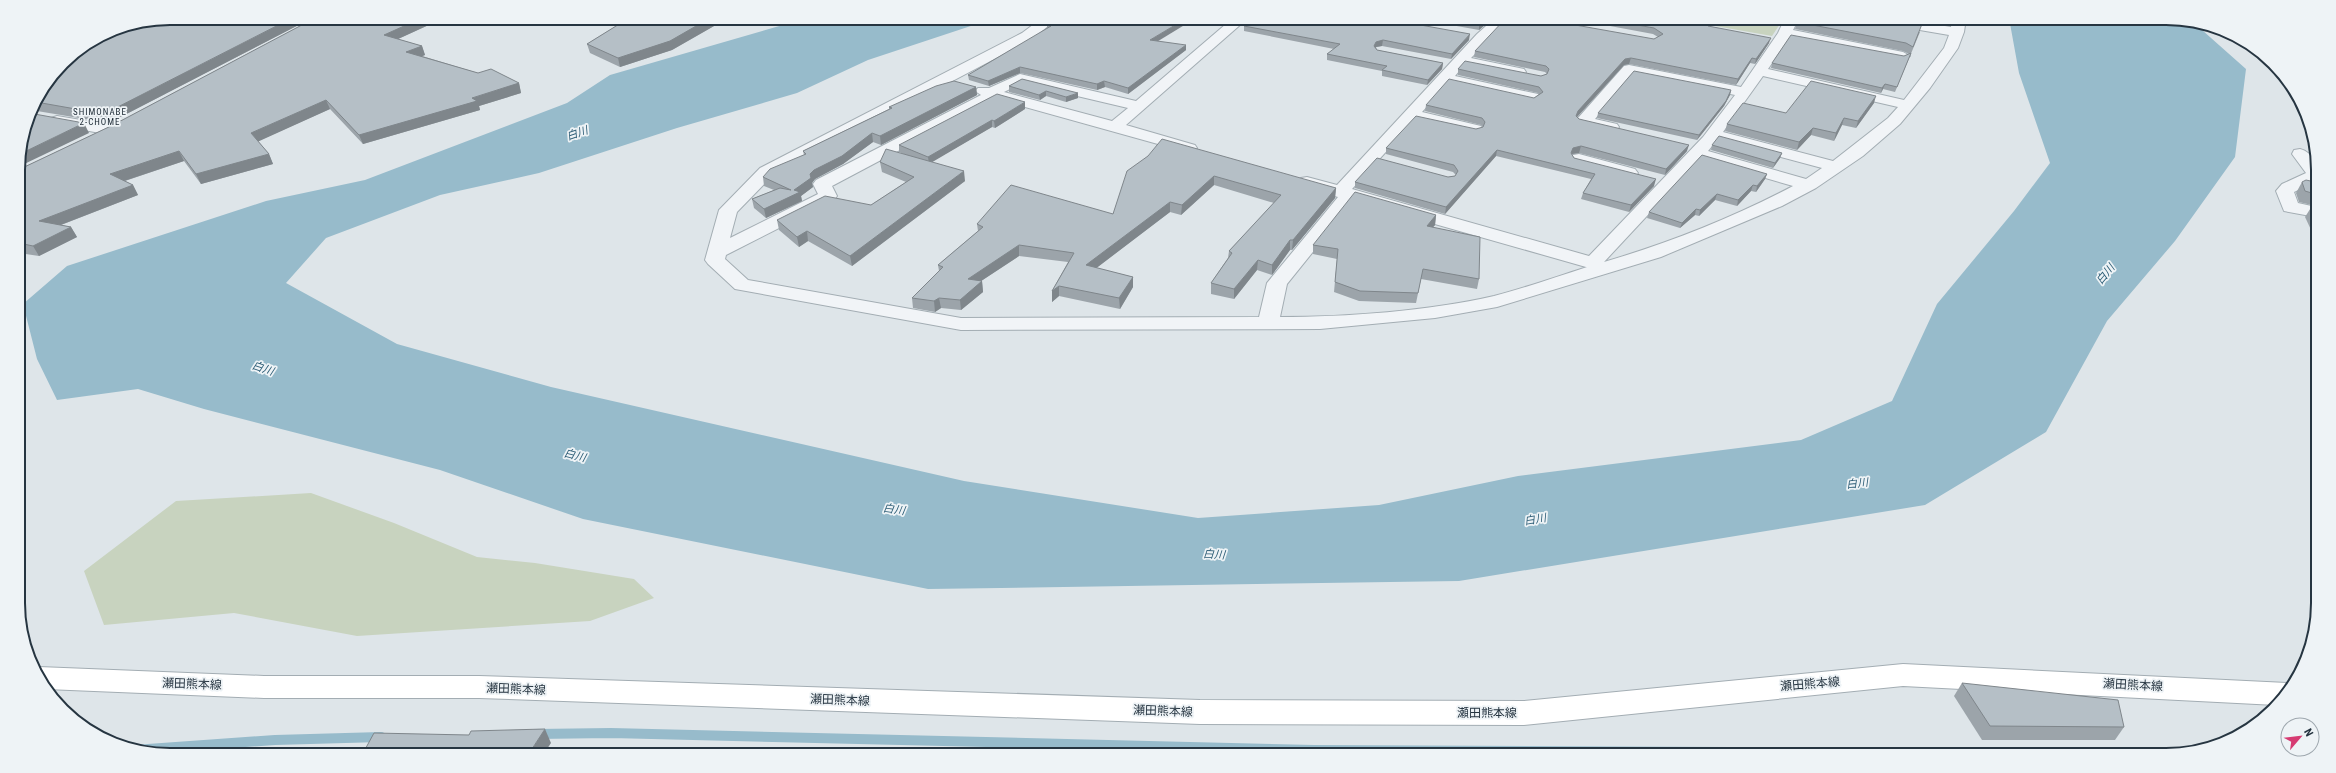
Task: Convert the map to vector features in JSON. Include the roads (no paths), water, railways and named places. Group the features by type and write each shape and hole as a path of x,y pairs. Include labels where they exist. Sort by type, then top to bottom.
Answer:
{"main road":[{"name":"瀬田熊本線","path":"45,678 264,687 479,687 1200,712 1524,713 1903,676 2110,684 2279,694"}],"street":[{"path":"1042,25 1027,36 944,80 849,127 766,172 728,210 715,260 742,285 961,324 1268,324 1356,320 1469,306 1520,294 1597,266 1691,239 1776,202 1808,185 1836,167 1876,137 1908,105 1925,85 1951,48 1958,25"},
{"path":"1115,127 1233,25"},
{"path":"1268,324 1277,284 1345,193 1379,159 1412,114 1444,78 1452,63 1475,35 1492,25"},
{"path":"1597,266 1656,180 1714,134 1759,71 1780,32 1903,56"},
{"path":"1452,63 1533,75"},
{"path":"1628,131 1584,121 1629,69 1744,92"},
{"path":"1759,71 1908,105"},
{"path":"717,252 828,196 822,184 1020,78 1139,106"},
{"path":"1444,78 1533,97"},
{"path":"944,80 1205,153"},
{"path":"1412,114 1475,129"},
{"path":"44,118 117,127 89,141"},
{"path":"1714,134 1836,167"},
{"path":"1695,149 1808,185"},
{"path":"2300,154 2311,168"},
{"path":"1579,159 1656,180"},
{"path":"2311,178 2290,186 2285,190 2285,196 2290,207 2311,211"},
{"path":"1295,179 1597,266"}],"water":[{"name":"白川","path":"783,25 974,25 868,60 797,93 677,128 539,173 440,195 326,238 286,283 397,344 551,387 964,481 1198,518 1379,505 1518,476 1801,440 1892,401 1937,304 2014,211 2050,163 2019,73 2010,25 2185,26 2201,29 2246,69 2235,157 2175,241 2107,321 2046,432 1925,505 1459,581 928,589 583,519 440,470 204,409 138,389 57,400 37,359 25,312 25,302 67,266 266,201 365,180 567,103 610,75"}],"waterway":[{"path":"536,734 611,733 1231,748"},
{"path":"162,748 275,740 381,737"}],"district":[{"name":"SHIMONABE 2-CHOME","path":"100,118"}]}
